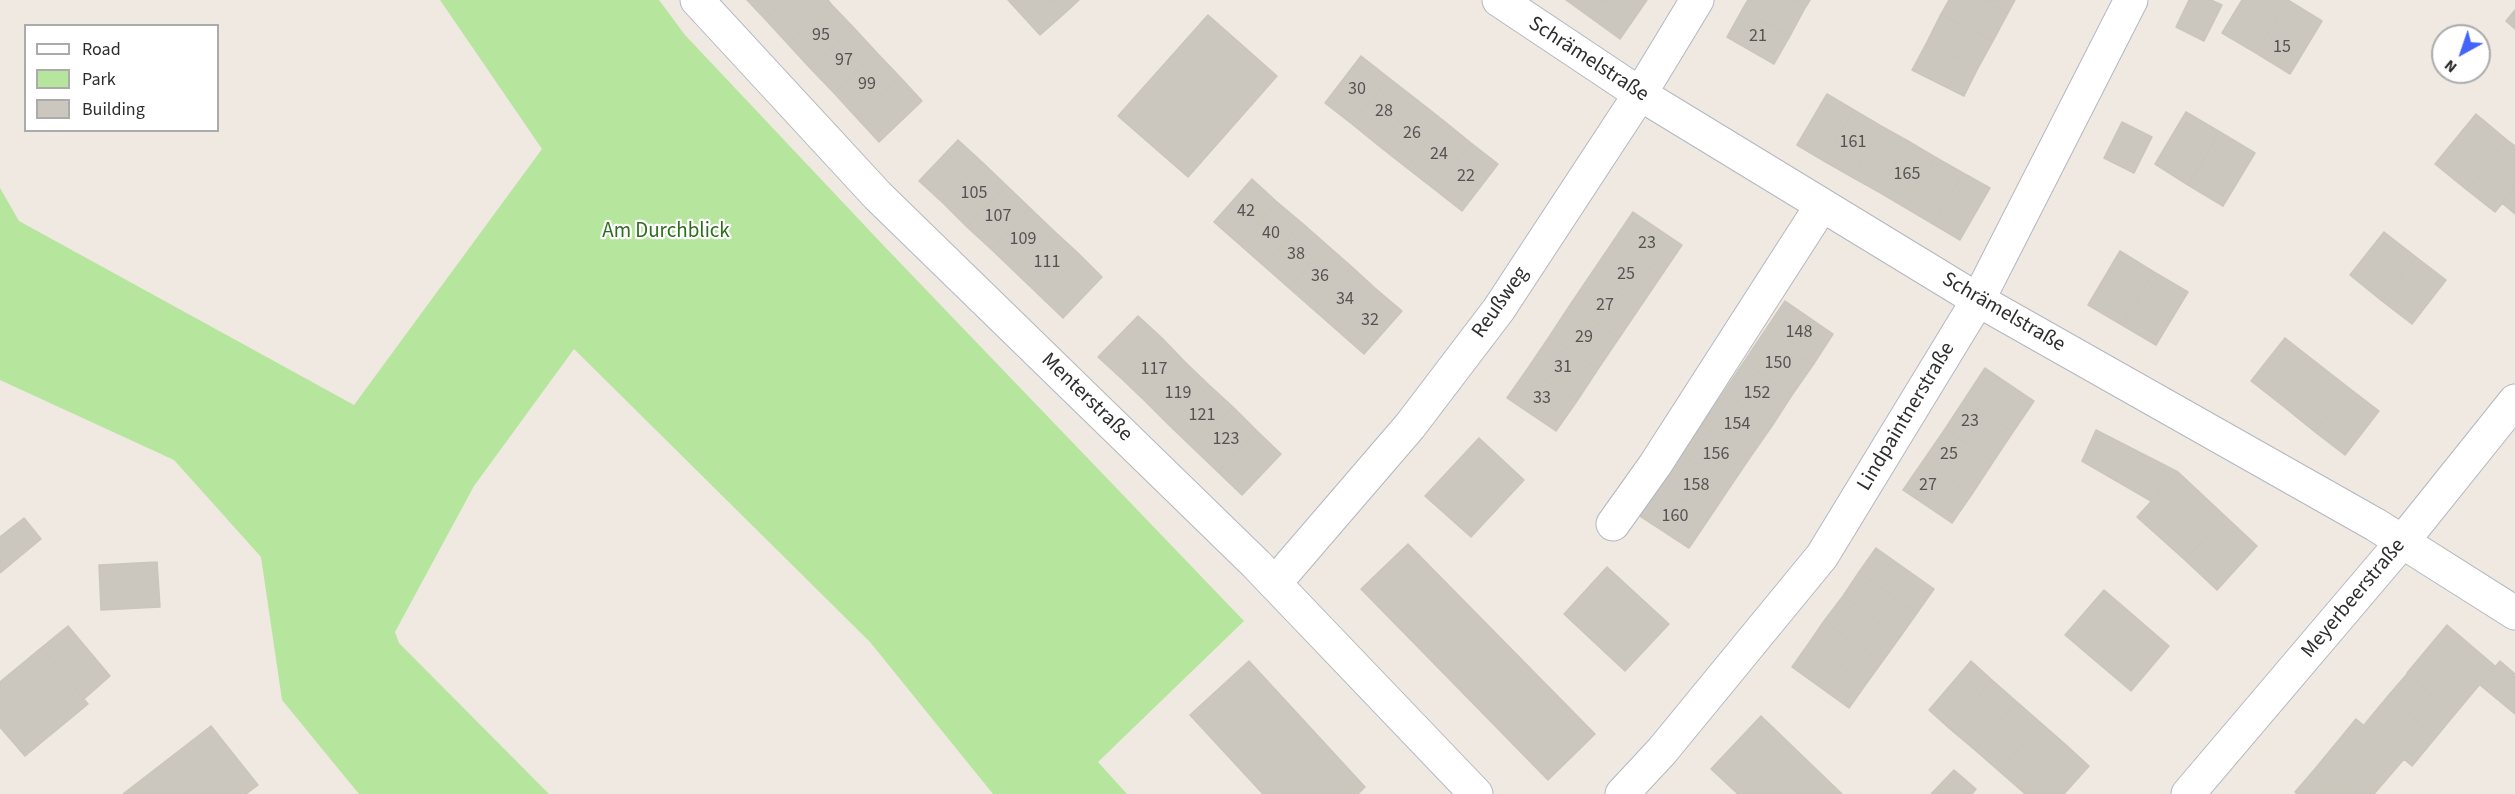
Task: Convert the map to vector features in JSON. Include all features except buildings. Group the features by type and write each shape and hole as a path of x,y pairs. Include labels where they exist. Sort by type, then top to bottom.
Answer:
{"street":[{"name":"Menterstraße","path":"697,0 878,195 1275,583 1476,794"},
{"name":"Schrämelstraße","path":"1499,0 1640,94 1978,300 2402,542 2515,613"},
{"name":"Reußweg","path":"1275,583 1410,426 1499,309 1640,94 1696,0"},
{"name":"Lindpaintnerstraße","path":"1622,794 1662,752 1822,556 1978,300 2131,0"},
{"path":"1613,524 1655,465 1822,205"},
{"name":"Meyerbeerstraße","path":"2188,794 2402,542 2515,401"}],"green space":[{"name":"Am Durchblick","path":"440,0 659,0 685,35 1244,621 1098,762 1127,794 993,794 870,642 574,349 474,486 395,632 399,643 549,794 359,794 282,700 261,557 174,460 0,380 0,188 19,221 354,405 542,149"}]}
